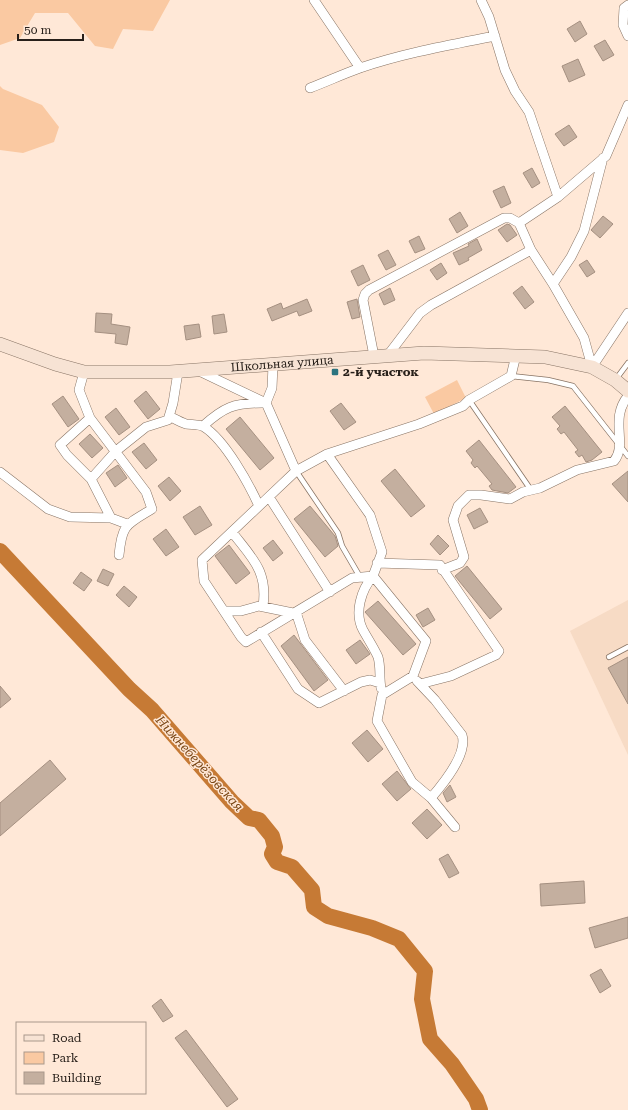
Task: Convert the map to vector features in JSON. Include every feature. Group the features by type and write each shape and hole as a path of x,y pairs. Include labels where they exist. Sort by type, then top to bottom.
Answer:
{"street":[{"path":"314,0 360,68"},
{"path":"481,0 505,70 516,91 530,112 558,197"},
{"path":"628,5 624,8 623,24 628,36"},
{"path":"310,88 360,68 426,50 494,36"},
{"path":"553,284 571,257 584,231 604,157 628,105"},
{"path":"519,223 558,197 604,157"},
{"path":"374,356 363,300 365,294 504,218 510,218 519,223 531,250 553,284 584,338 592,367"},
{"path":"388,355 420,313 531,250"},
{"path":"592,367 628,313"},
{"name":"Школьная улица","path":"0,344 55,364 84,372 178,372 424,353 545,357 592,367 615,380 628,391"},
{"path":"372,576 352,578 246,642 204,581 202,560 296,471 327,454 419,424 463,406 469,400 511,376 516,355"},
{"path":"266,403 272,388 273,365"},
{"path":"198,370 266,403 296,471"},
{"path":"84,372 79,390 90,418 146,492 152,509 127,524 120,540 119,555"},
{"path":"91,479 116,451 146,427 168,420 178,372"},
{"path":"442,570 460,563 464,557 453,520 462,500 474,495 510,499 523,492 540,488 577,470 614,461 618,457 622,448 619,415 621,407 628,396"},
{"path":"203,426 224,410 237,404 266,403"},
{"path":"169,416 180,422 203,426 216,437 249,485 259,506"},
{"path":"90,418 60,444 67,455 91,479 111,518"},
{"path":"327,454 370,515 382,552 372,576 364,589 359,606 359,616 362,629 378,658 382,694 377,721 412,782 431,798 455,827"},
{"path":"0,472 48,508 70,517 111,518 127,524"},
{"path":"269,496 330,592"},
{"path":"232,532 261,570 265,594 263,606"},
{"path":"377,563 440,566 499,651 496,655 451,676 420,684"},
{"path":"372,576 426,641 412,676 382,694"},
{"path":"224,612 241,611 263,606 295,613"},
{"path":"295,613 305,640 344,690"},
{"path":"261,632 298,689 319,703 344,690 367,681 380,683"},
{"path":"412,676 435,700 462,735 463,740 462,748 449,776 431,798"}],"lane":[{"path":"615,380 628,363"},
{"path":"511,376 548,380 573,386 628,456"},
{"path":"469,400 531,490"},
{"path":"296,471 338,533 342,546 360,577"},
{"path":"609,657 628,647"}],"shaded area":[{"path":"628,600 628,755 570,631"}],"green space":[{"path":"0,0 170,0 153,31 123,29 113,49 95,46 68,13 35,13 20,38 0,45"},
{"path":"0,86 3,89 42,105 59,127 54,142 23,153 0,150"},
{"path":"457,380 466,398 434,414 425,397"}],"building":[{"path":"580,21 587,34 575,42 567,29"},
{"path":"605,40 614,55 603,61 594,46"},
{"path":"578,59 585,75 569,82 562,66"},
{"path":"569,125 577,137 564,146 555,134"},
{"path":"532,168 540,183 532,188 523,173"},
{"path":"504,186 511,203 501,208 493,191"},
{"path":"460,212 468,226 457,233 449,219"},
{"path":"603,216 613,224 600,238 591,230"},
{"path":"507,224 510,225 517,235 507,242 498,230"},
{"path":"419,236 425,249 415,253 409,241"},
{"path":"477,239 482,250 468,258 469,260 459,265 453,253 469,246 468,244"},
{"path":"388,250 396,265 386,270 378,255"},
{"path":"587,260 595,272 587,277 579,265"},
{"path":"441,263 447,273 437,280 430,270"},
{"path":"363,265 370,280 358,286 351,271"},
{"path":"522,286 534,302 525,309 513,293"},
{"path":"390,288 395,300 384,305 379,294"},
{"path":"307,299 312,311 299,316 297,311 272,321 267,309 281,303 283,309"},
{"path":"357,299 360,317 352,319 347,302"},
{"path":"96,313 112,314 111,324 130,327 127,345 115,343 116,334 95,332"},
{"path":"224,314 227,332 214,334 212,316"},
{"path":"199,324 201,337 186,340 184,326"},
{"path":"146,391 160,409 148,419 134,401"},
{"path":"63,396 79,419 68,427 52,404"},
{"path":"341,403 356,422 344,430 330,411"},
{"path":"565,406 602,452 592,460 586,462 582,455 579,457 575,452 578,450 564,432 561,434 557,429 560,426 552,417"},
{"path":"116,408 130,427 119,435 105,417"},
{"path":"240,417 274,458 260,470 226,429"},
{"path":"90,434 103,448 92,458 79,444"},
{"path":"479,440 516,487 508,493 492,490 489,486 492,484 477,466 475,468 471,463 473,460 466,451"},
{"path":"144,443 157,460 146,469 132,452"},
{"path":"118,465 127,478 115,487 106,473"},
{"path":"395,469 425,506 411,517 381,481"},
{"path":"628,471 628,502 612,484"},
{"path":"169,477 181,491 170,501 158,486"},
{"path":"200,506 212,525 195,535 183,517"},
{"path":"310,506 335,536 338,546 325,557 294,519"},
{"path":"480,508 488,522 474,529 467,515"},
{"path":"166,529 179,547 166,556 153,539"},
{"path":"438,535 449,546 440,555 430,544"},
{"path":"273,540 283,553 273,561 263,548"},
{"path":"229,545 250,573 236,584 215,556"},
{"path":"467,566 502,609 490,619 455,576"},
{"path":"103,569 114,574 108,586 97,581"},
{"path":"81,572 92,580 84,591 73,583"},
{"path":"124,586 137,597 129,607 116,595"},
{"path":"378,601 416,644 403,655 365,612"},
{"path":"428,608 435,620 423,627 416,615"},
{"path":"294,635 328,680 314,691 281,646"},
{"path":"360,640 370,654 356,664 346,650"},
{"path":"628,657 628,704 608,668"},
{"path":"0,686 11,699 0,708"},
{"path":"367,730 383,749 368,762 352,743"},
{"path":"50,760 66,779 0,836 0,803"},
{"path":"397,771 411,789 397,801 382,784"},
{"path":"450,785 456,797 447,802 443,793"},
{"path":"427,809 442,825 427,839 412,823"},
{"path":"448,854 459,873 449,878 439,859"},
{"path":"584,881 585,903 541,906 540,884"},
{"path":"628,917 628,938 595,948 589,928"},
{"path":"601,969 611,986 600,993 590,975"},
{"path":"161,999 173,1016 163,1022 152,1006"},
{"path":"186,1030 238,1099 227,1107 175,1038"}],"waterway":[{"name":"Нижнеберёзовская","path":"0,551 129,689 152,710 232,802 249,818 259,820 272,836 275,847 272,854 277,862 292,867 312,890 314,907 328,916 372,928 399,939 425,971 422,999 430,1039 452,1064 476,1099 480,1110"}],"place":[{"name":"2-й участок","path":"335,372"}]}
